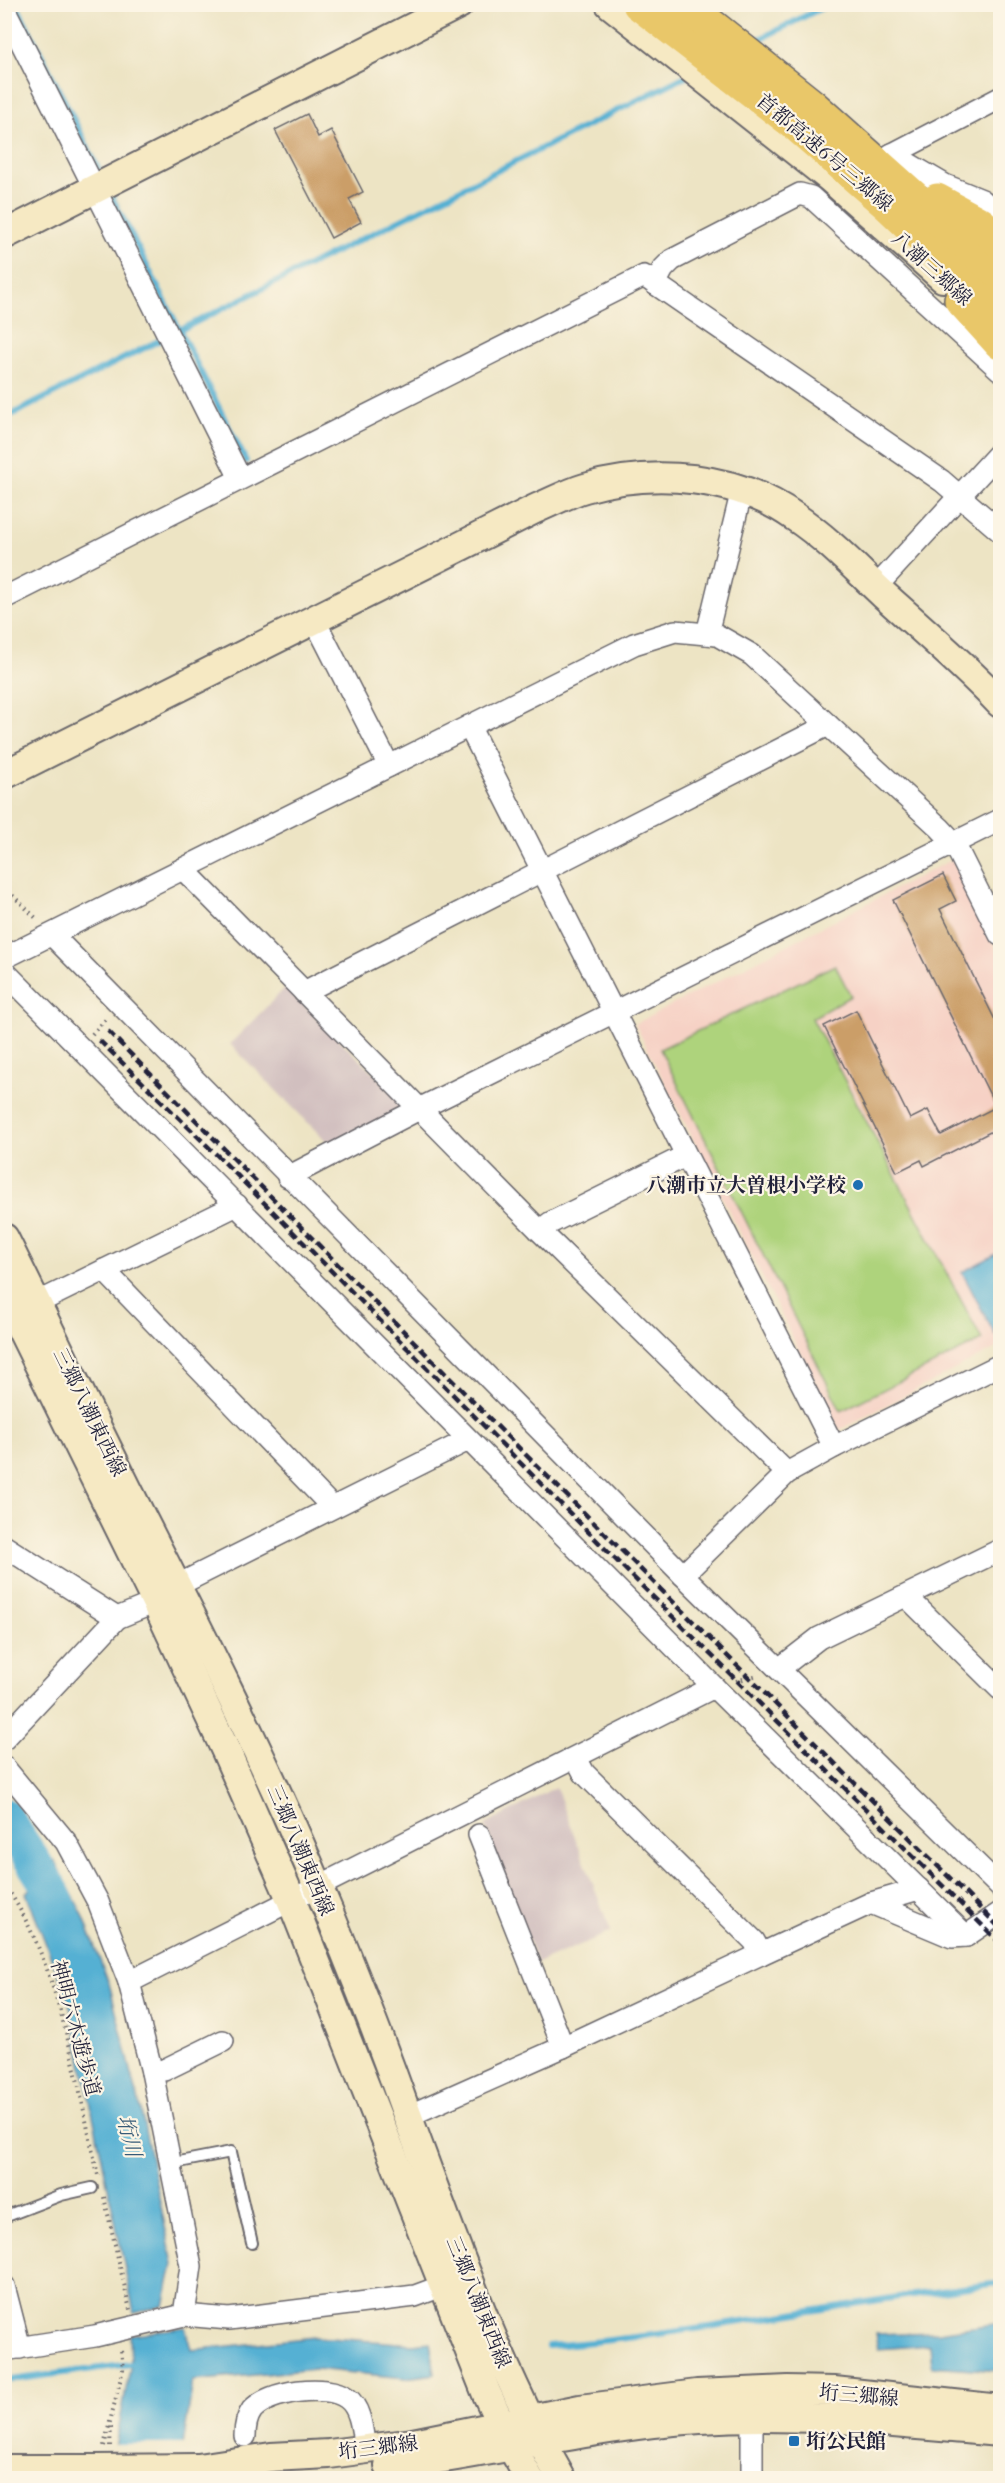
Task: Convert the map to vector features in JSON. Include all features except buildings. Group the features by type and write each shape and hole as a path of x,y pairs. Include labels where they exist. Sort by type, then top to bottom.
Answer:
{"highway":[{"name":"首都高速6号三郷線","path":"639,4 795,124 888,205 1000,311"},
{"name":"首都高速6号三郷線","path":"684,4 811,105 1000,274"},
{"path":"920,191 981,224 1000,242"},
{"path":"929,266 1000,343"}],"street":[{"path":"4,235 459,4"},
{"name":"八潮三郷線","path":"610,4 830,178 1000,330"},
{"path":"695,4 888,156 920,191 1000,262"},
{"path":"4,8 240,478"},
{"path":"888,156 1000,98"},
{"path":"888,156 945,185 982,200 1000,216"},
{"path":"655,284 663,269 672,260 800,194 811,196 1000,370"},
{"path":"4,598 644,276 942,481 1000,531"},
{"path":"876,587 1000,452"},
{"path":"4,775 535,509 584,488 625,479 658,477 709,481 752,492 794,515 831,544 1000,703"},
{"path":"707,634 742,490"},
{"path":"314,620 389,766"},
{"path":"4,958 634,644 675,632 717,635 753,655 954,843 1000,935"},
{"path":"304,992 828,725"},
{"path":"469,726 834,1447"},
{"path":"288,1177 421,1108 1000,820"},
{"path":"183,869 540,1231 787,1473"},
{"path":"52,934 288,1177 683,1575 1000,1887"},
{"path":"4,970 468,1440 966,1936"},
{"path":"540,1231 550,1223 685,1156"},
{"path":"15,1307 104,1270 237,1205"},
{"name":"三郷八潮東西線","path":"4,1238 15,1307 167,1594 252,1738 317,1886 408,2116 487,2328 535,2430 561,2478"},
{"path":"104,1270 332,1507"},
{"path":"683,1575 787,1473 834,1447 1000,1365"},
{"path":"4,1738 117,1618 468,1440"},
{"path":"4,1546 117,1618"},
{"path":"779,1669 819,1638 1000,1550"},
{"name":"三郷八潮東西線","path":"167,1594 226,1751 291,1899 442,2286 506,2436 529,2478"},
{"path":"907,1597 1000,1689"},
{"path":"129,1982 714,1687"},
{"path":"576,1758 584,1773 754,1941 760,1953"},
{"path":"4,1767 66,1842 98,1902 129,1982 152,2072 191,2266 184,2315"},
{"path":"479,1835 563,2047"},
{"path":"408,2116 563,2047 871,1903 919,1889"},
{"path":"871,1903 952,1937 966,1936 1000,1913"},
{"path":"152,2072 164,2070 223,2041"},
{"path":"4,2286 12,2349 95,2336 184,2315 229,2319 415,2296 442,2286"},
{"name":"垳三郷線","path":"198,2468 271,2457 506,2436 535,2430 630,2401 698,2394 788,2390 834,2391 1000,2409"},
{"path":"245,2436 250,2412 260,2402 294,2392 335,2392 348,2398 357,2409 365,2449"},
{"path":"752,2417 752,2478"},
{"name":"垳三郷線","path":"535,2430 752,2417 867,2421 1000,2432"},
{"name":"垳三郷線","path":"198,2468 332,2473 415,2471 506,2436"},
{"path":"4,2469 100,2457 198,2468"}],"lane":[{"path":"169,2164 231,2152 252,2243"},
{"path":"4,2217 61,2195 97,2188"}],"path":[{"path":"4,886 52,934"},
{"path":"79,1047 120,1004"},
{"path":"714,1687 779,1669"},
{"name":"神明六木遊歩道","path":"4,1884 19,1904 55,1990 99,2176"},
{"path":"97,2188 134,2327"},
{"path":"100,2457 123,2369 122,2355"},
{"path":"111,2420 111,2439"}],"shaded area":[{"name":"八潮市立大曽根小学校","path":"953,859 1000,957 1000,1346 839,1430 635,1024"},
{"path":"286,987 403,1102 401,1111 332,1147 230,1044"},
{"path":"556,1787 611,1932 537,1963 485,1825"}],"green space":[{"path":"835,965 851,996 812,1018 982,1340 841,1411 660,1049"}],"water":[{"path":"1000,1252 1000,1332 995,1335 962,1272"},
{"path":"54,1860 83,1915 110,1987 140,2106 173,2264 164,2306 134,2312 70,2006 26,1893"},
{"path":"1000,2323 1000,2371 932,2366 930,2345 878,2349 875,2334 939,2332"},
{"path":"185,2327 191,2350 315,2337 413,2344 430,2342 435,2374 405,2378 315,2369 193,2381 178,2478 109,2478 131,2364 130,2335"}],"pier":[{"path":"112,2444 186,2444 181,2478 106,2478"}],"waterway":[{"path":"16,4 102,176"},
{"path":"752,43 829,4"},
{"path":"13,414 686,76"},
{"path":"109,191 246,461"},
{"name":"垳川","path":"4,1816 50,1888 64,1919"},
{"path":"548,2346 662,2334 1000,2283"},
{"path":"4,2381 138,2363"}],"railway":[{"path":"108,1031 500,1429 1000,1928"},
{"path":"99,1040 226,1164 616,1560 1000,1943"}],"place":[{"name":"八潮市立大曽根小学校","path":"858,1185"},
{"name":"垳公民館","path":"794,2441"}]}
